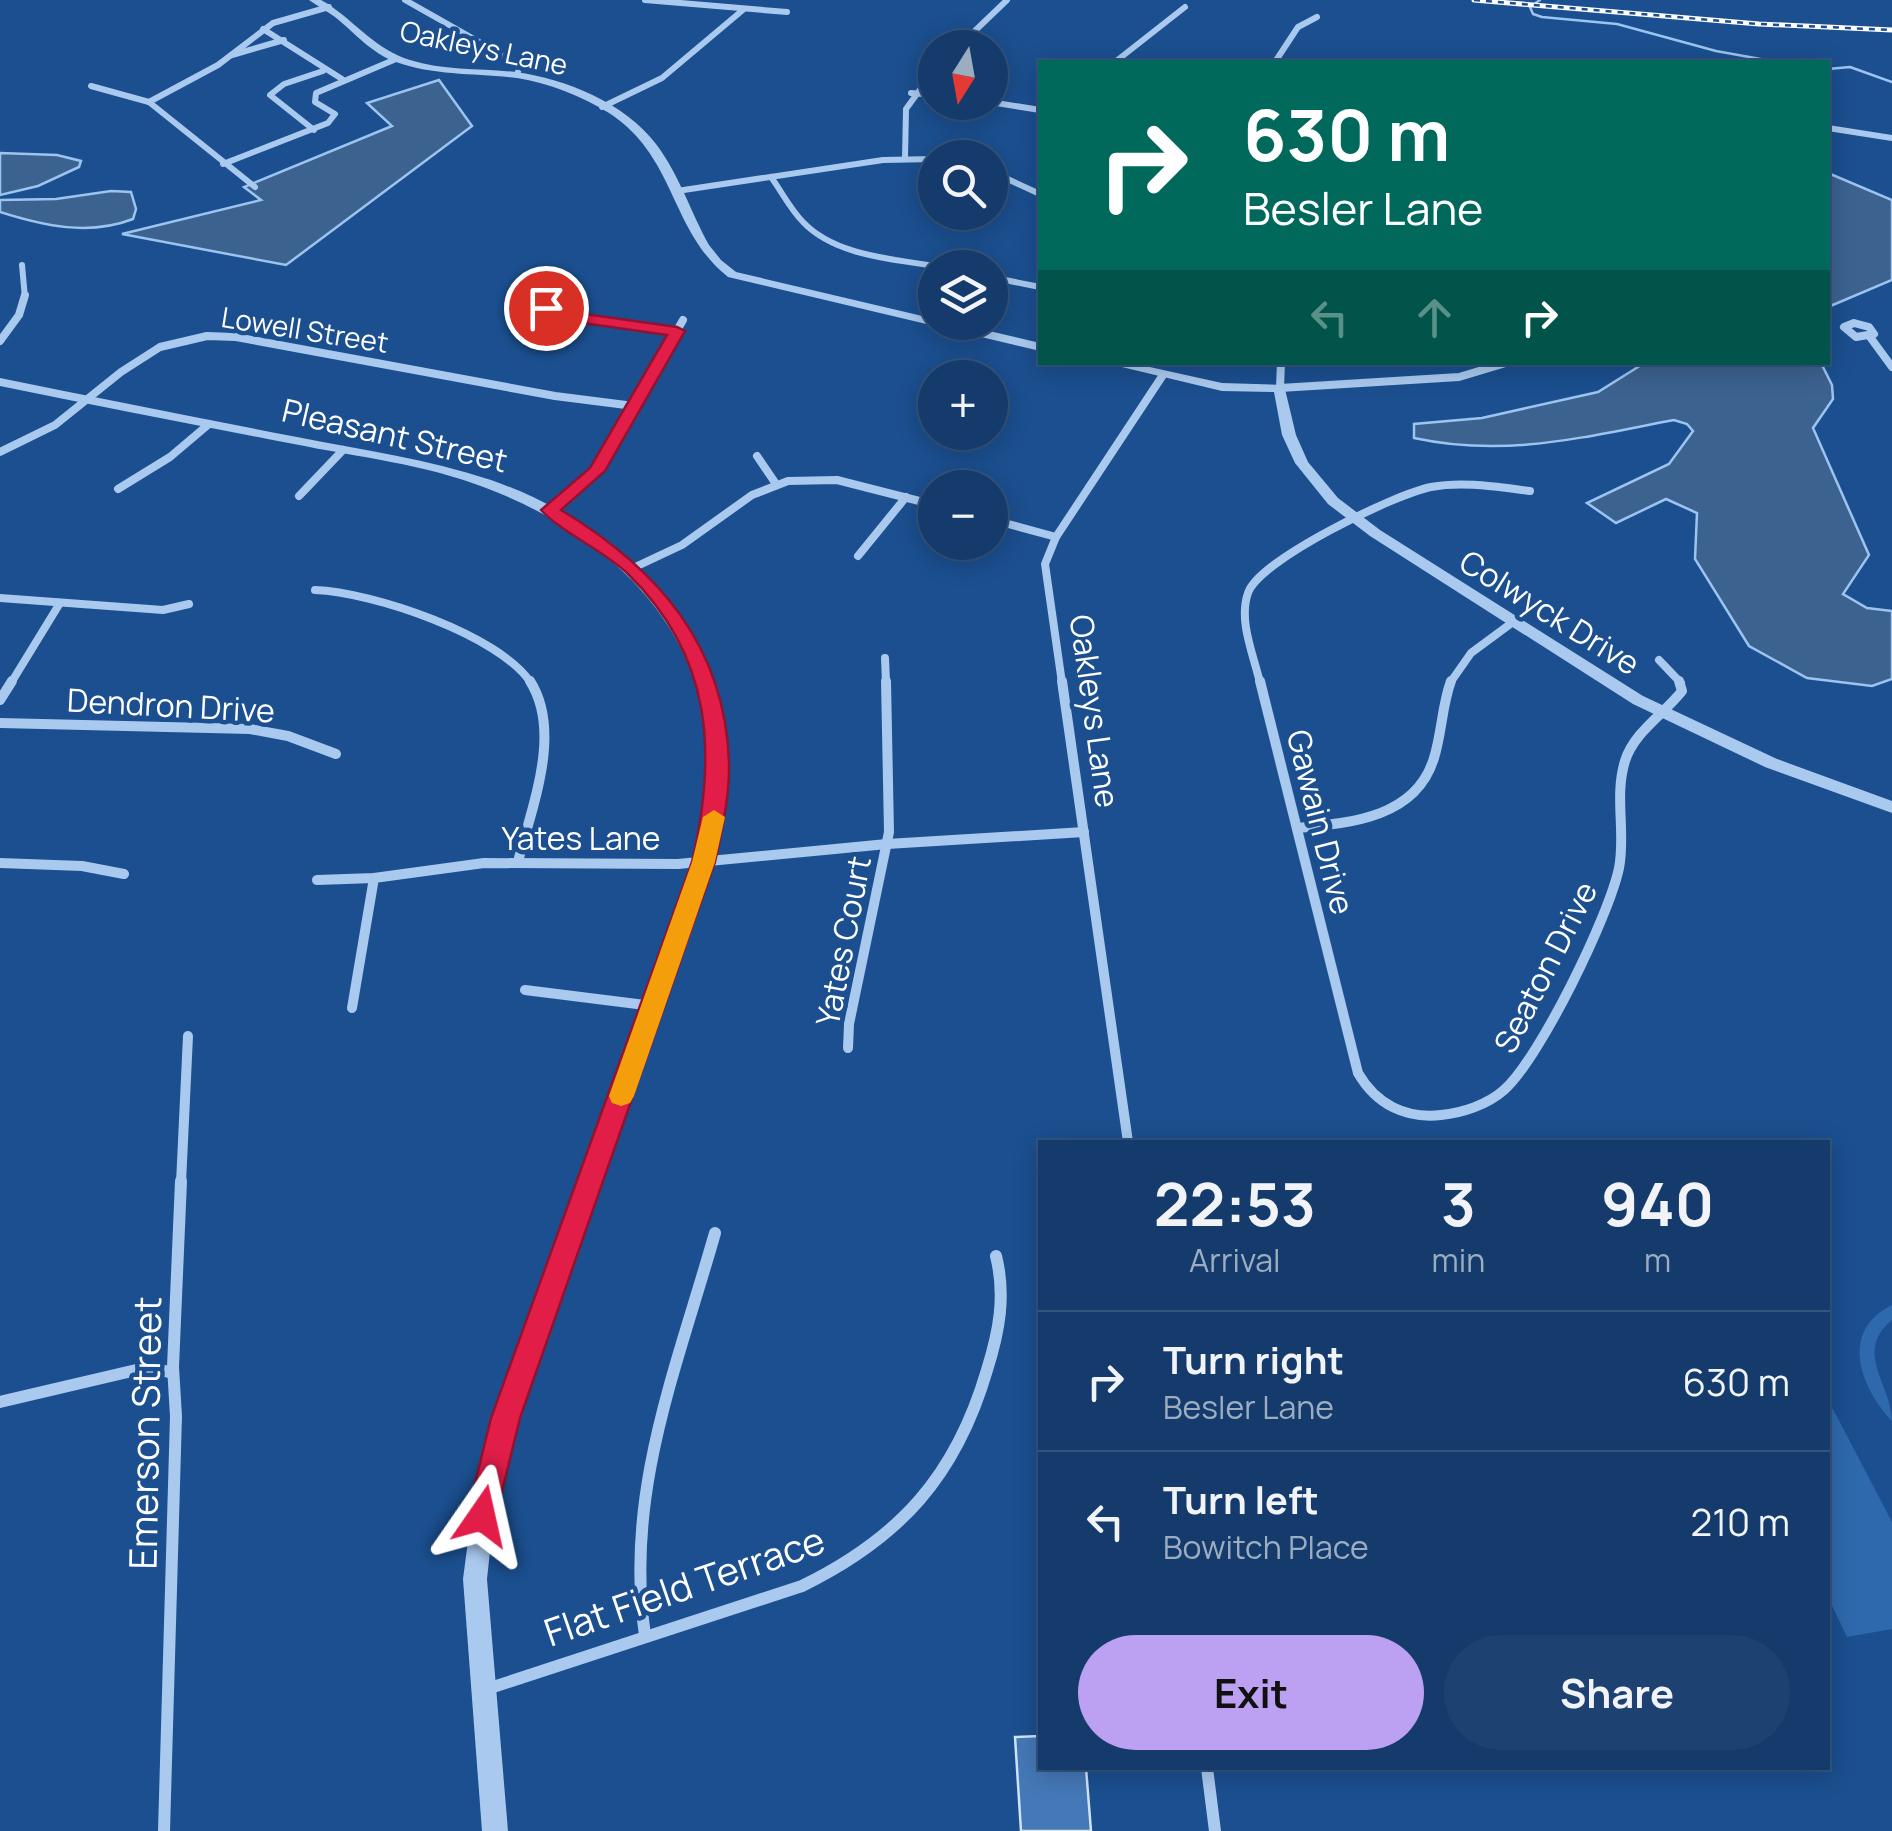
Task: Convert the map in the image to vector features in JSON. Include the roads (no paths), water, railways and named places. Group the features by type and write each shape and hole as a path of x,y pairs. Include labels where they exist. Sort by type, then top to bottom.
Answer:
{"street":[{"name":"Oakleys Lane","path":"314,0 329,7 396,59 549,82 602,107 646,137 715,260 742,280 1038,347"},
{"path":"405,0 499,50 520,65 517,75"},
{"path":"645,0 787,12"},
{"path":"975,30 1007,0"},
{"path":"149,102 229,56 263,28 329,7"},
{"path":"1118,60 1186,8"},
{"path":"602,107 662,78 744,9"},
{"path":"1276,60 1298,27 1318,18"},
{"path":"263,28 342,80"},
{"path":"229,56 284,40"},
{"path":"223,164 314,130 335,114 315,102 314,96 342,80 396,59"},
{"path":"314,130 270,95 284,84 323,71"},
{"path":"91,86 149,102 256,187"},
{"path":"905,158 903,112 918,87"},
{"path":"912,93 918,94"},
{"path":"1008,105 1038,110"},
{"path":"1830,128 1892,138"},
{"path":"678,191 918,158"},
{"path":"771,177 804,222 820,235 854,248 918,262"},
{"path":"1008,179 1038,193"},
{"path":"0,340 24,305 27,284 22,265"},
{"path":"1008,281 1038,287"},
{"path":"542,304 569,316 677,331"},
{"path":"550,510 591,478 683,320"},
{"name":"Lowell Street","path":"0,452 49,429 155,348 177,339 221,336 555,396 634,406"},
{"path":"1870,337 1892,367"},
{"path":"1121,365 1222,387 1280,388 1460,377 1499,365"},
{"name":"Colwyck Drive","path":"1281,365 1280,388 1289,435 1302,463 1322,489 1358,520 1513,622 1662,712 1771,763 1892,807"},
{"name":"Oakleys Lane","path":"1128,1140 1060,648 1046,574 1048,551 1056,537 1163,375"},
{"name":"Pleasant Street","path":"0,382 456,474 550,510 594,537 633,568 682,632 698,662 713,711 719,763 704,862 505,1418 486,1488 475,1579 495,1831"},
{"path":"118,489 170,457 208,424"},
{"path":"299,496 343,450"},
{"path":"757,456 776,484"},
{"path":"633,568 682,545 752,495 776,484 814,478 837,480 918,501"},
{"path":"1358,520 1423,489 1530,491"},
{"path":"858,556 906,498"},
{"name":"Gawain Drive","path":"1358,520 1276,562 1253,582 1244,602 1246,626 1364,1084 1380,1101 1410,1114 1431,1116 1467,1109"},
{"path":"1008,525 1056,537"},
{"path":"315,590 343,590 477,638 514,660 528,674 543,701 547,729 518,862"},
{"path":"0,598 164,610 189,604"},
{"path":"0,700 60,603"},
{"path":"1296,828 1366,820 1401,804 1422,788 1434,766 1443,703 1457,667 1481,642 1513,622"},
{"name":"Yates Court","path":"848,1048 890,816 886,658"},
{"path":"1658,660 1682,683 1680,694 1662,712"},
{"name":"Seaton Drive","path":"1467,1109 1503,1092 1520,1073 1606,905 1624,843 1624,764 1639,734 1662,712"},
{"name":"Dendron Drive","path":"0,723 250,729 288,736 336,754"},
{"name":"Yates Lane","path":"317,880 374,878 518,862 704,862 887,844 1084,832"},
{"path":"0,863 82,866 124,874"},
{"path":"352,1008 374,878"},
{"path":"525,990 653,1006"},
{"name":"Emerson Street","path":"164,1831 176,1416 173,1373 188,1036"},
{"path":"645,1634 638,1588 638,1548 646,1478 715,1233"},
{"name":"Flat Field Terrace","path":"483,1690 645,1634 802,1586 832,1573 882,1540 930,1492 963,1439 985,1382 1004,1305 996,1256"},
{"path":"0,1402 149,1367 173,1373"},
{"path":"1207,1770 1215,1831"}],"waterway":[{"path":"1540,0 1530,7 1533,14 1542,17 1617,24 1766,60"},
{"path":"1830,69 1850,67 1892,82"}],"railway":[{"path":"1474,0 1759,24 1892,30"}]}
